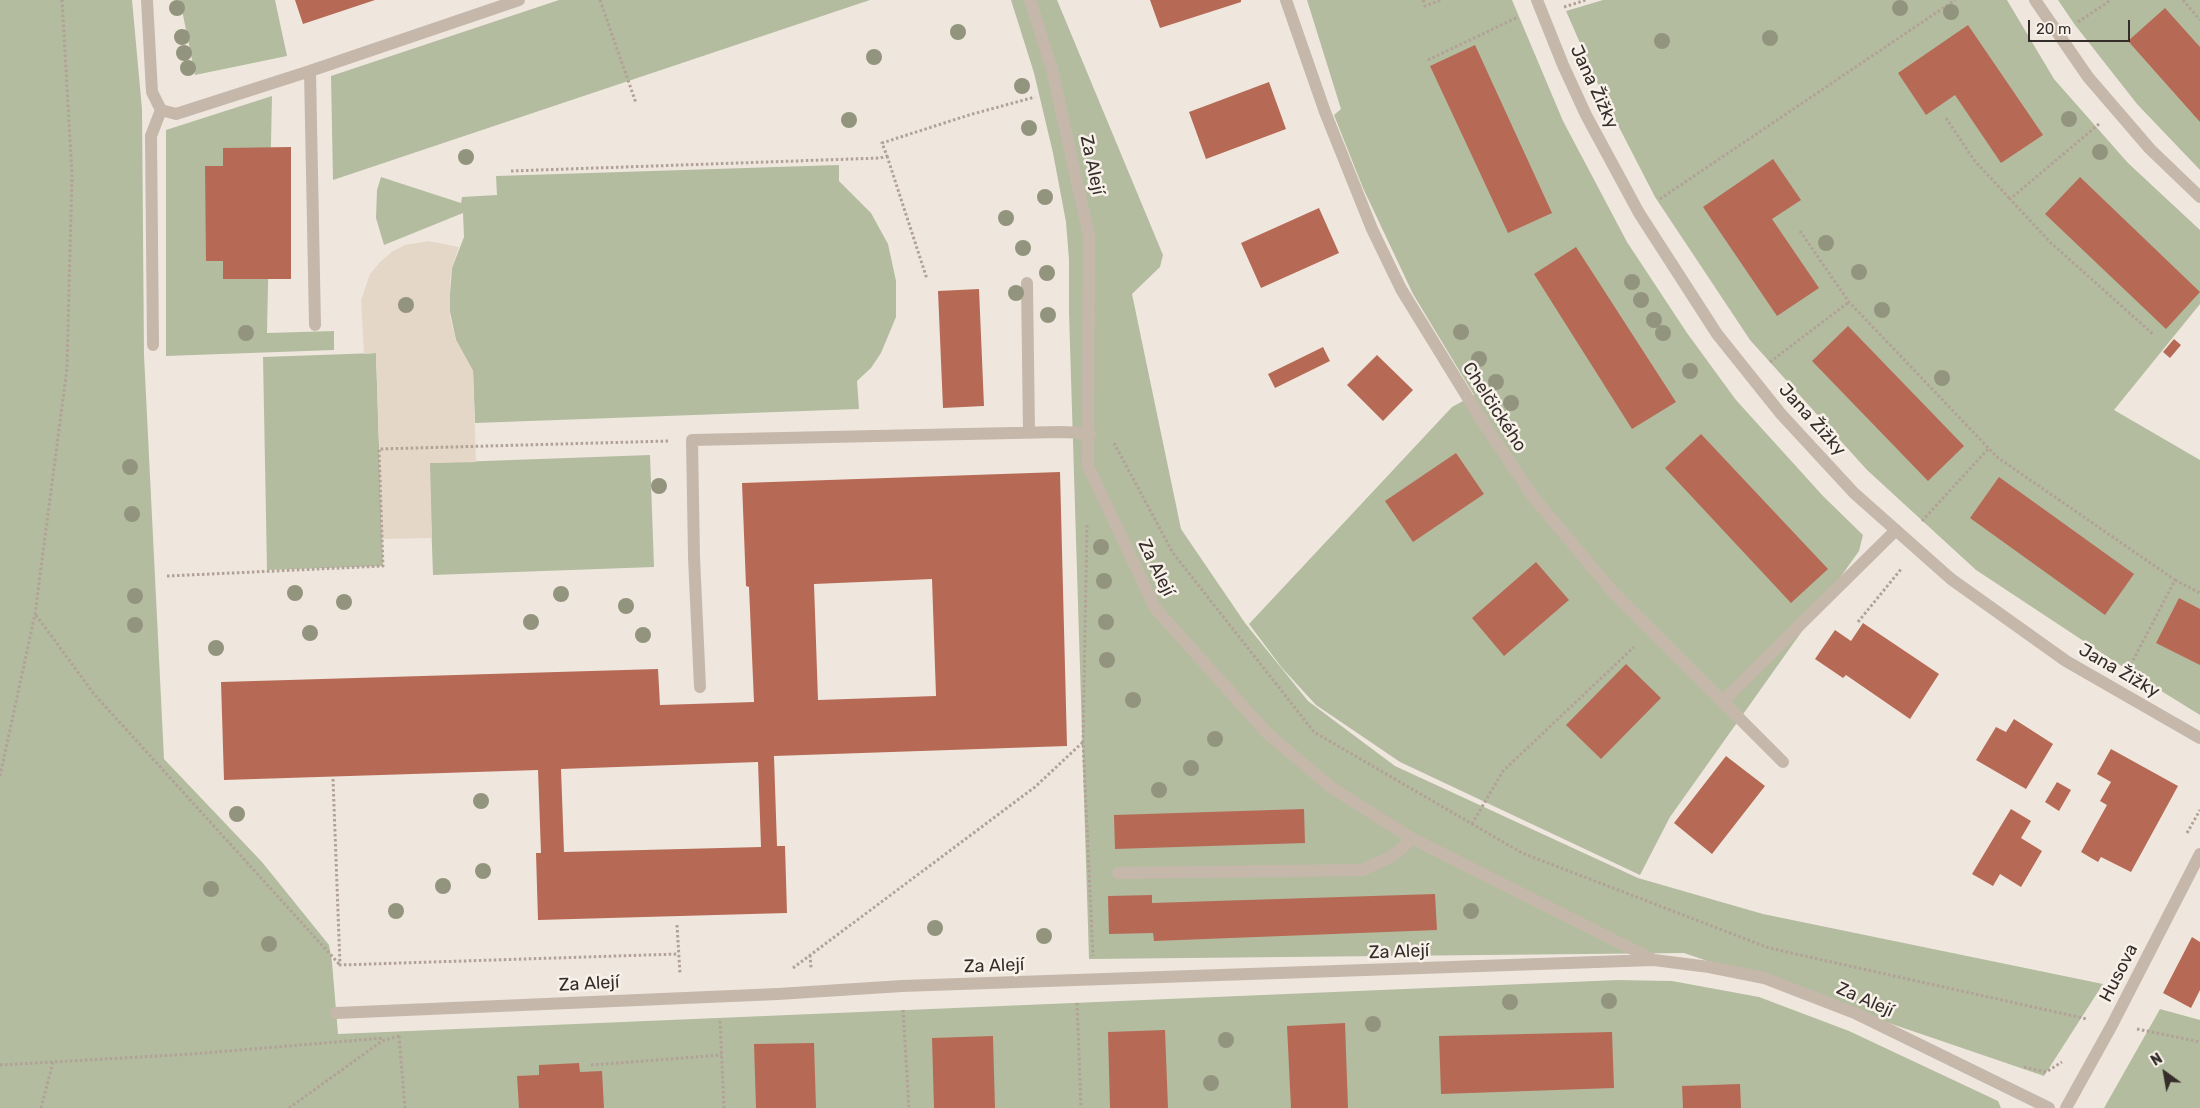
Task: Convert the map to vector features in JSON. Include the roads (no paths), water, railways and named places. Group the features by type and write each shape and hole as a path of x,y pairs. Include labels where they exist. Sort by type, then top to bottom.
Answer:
{"street":[{"path":"147,0 152,92 161,110 152,136 153,345"},
{"path":"161,110 176,114 519,0"},
{"name":"Za Alejí","path":"1030,0 1052,69 1089,236 1090,433 1088,466 1155,608 1267,733 1332,788 1411,838 1654,960"},
{"name":"Chelčického","path":"1286,0 1348,171 1372,229 1401,289 1445,364 1534,498 1613,592 1783,762"},
{"name":"Jana Žižky","path":"1537,0 1563,65 1586,115 1639,214 1717,334 1781,414 1835,473 1950,579 2066,661 2200,738"},
{"path":"2035,0 2088,77 2150,149 2200,197"},
{"path":"310,71 315,325"},
{"path":"1027,283 1029,433"},
{"path":"700,687 694,557 692,440 1090,433"},
{"path":"1722,701 1896,530"},
{"path":"1118,873 1362,870 1389,858 1411,838"},
{"name":"Husova","path":"2066,1108 2112,1025 2200,854"},
{"name":"Za Alejí","path":"336,1013 902,986 1654,960 1709,967 1764,978 1858,1014 2049,1108"}]}
